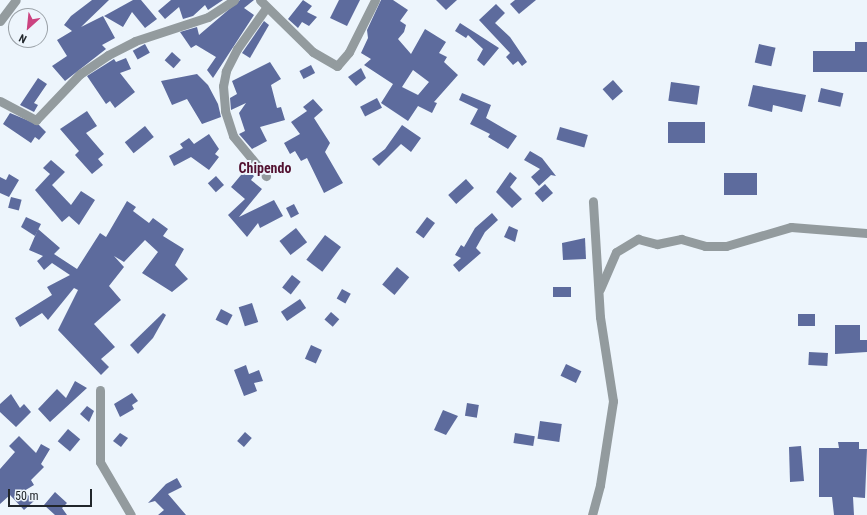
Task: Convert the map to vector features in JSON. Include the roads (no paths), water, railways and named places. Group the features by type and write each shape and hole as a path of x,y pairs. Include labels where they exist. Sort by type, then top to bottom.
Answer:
{"street":[{"path":"0,21 16,0"},
{"path":"0,101 36,120 80,74 108,55 135,41 208,17 234,0"},
{"path":"266,176 234,136 225,111 223,86 226,71 263,4 313,52 337,66 349,52 374,0"},
{"path":"592,515 600,485 613,400 599,292 593,201"},
{"path":"599,292 616,252 638,239 657,244 681,239 705,246 726,246 791,227 867,233"},
{"path":"100,390 100,462 131,515"}],"district":[{"name":"Chipendo","path":"265,168"}]}
